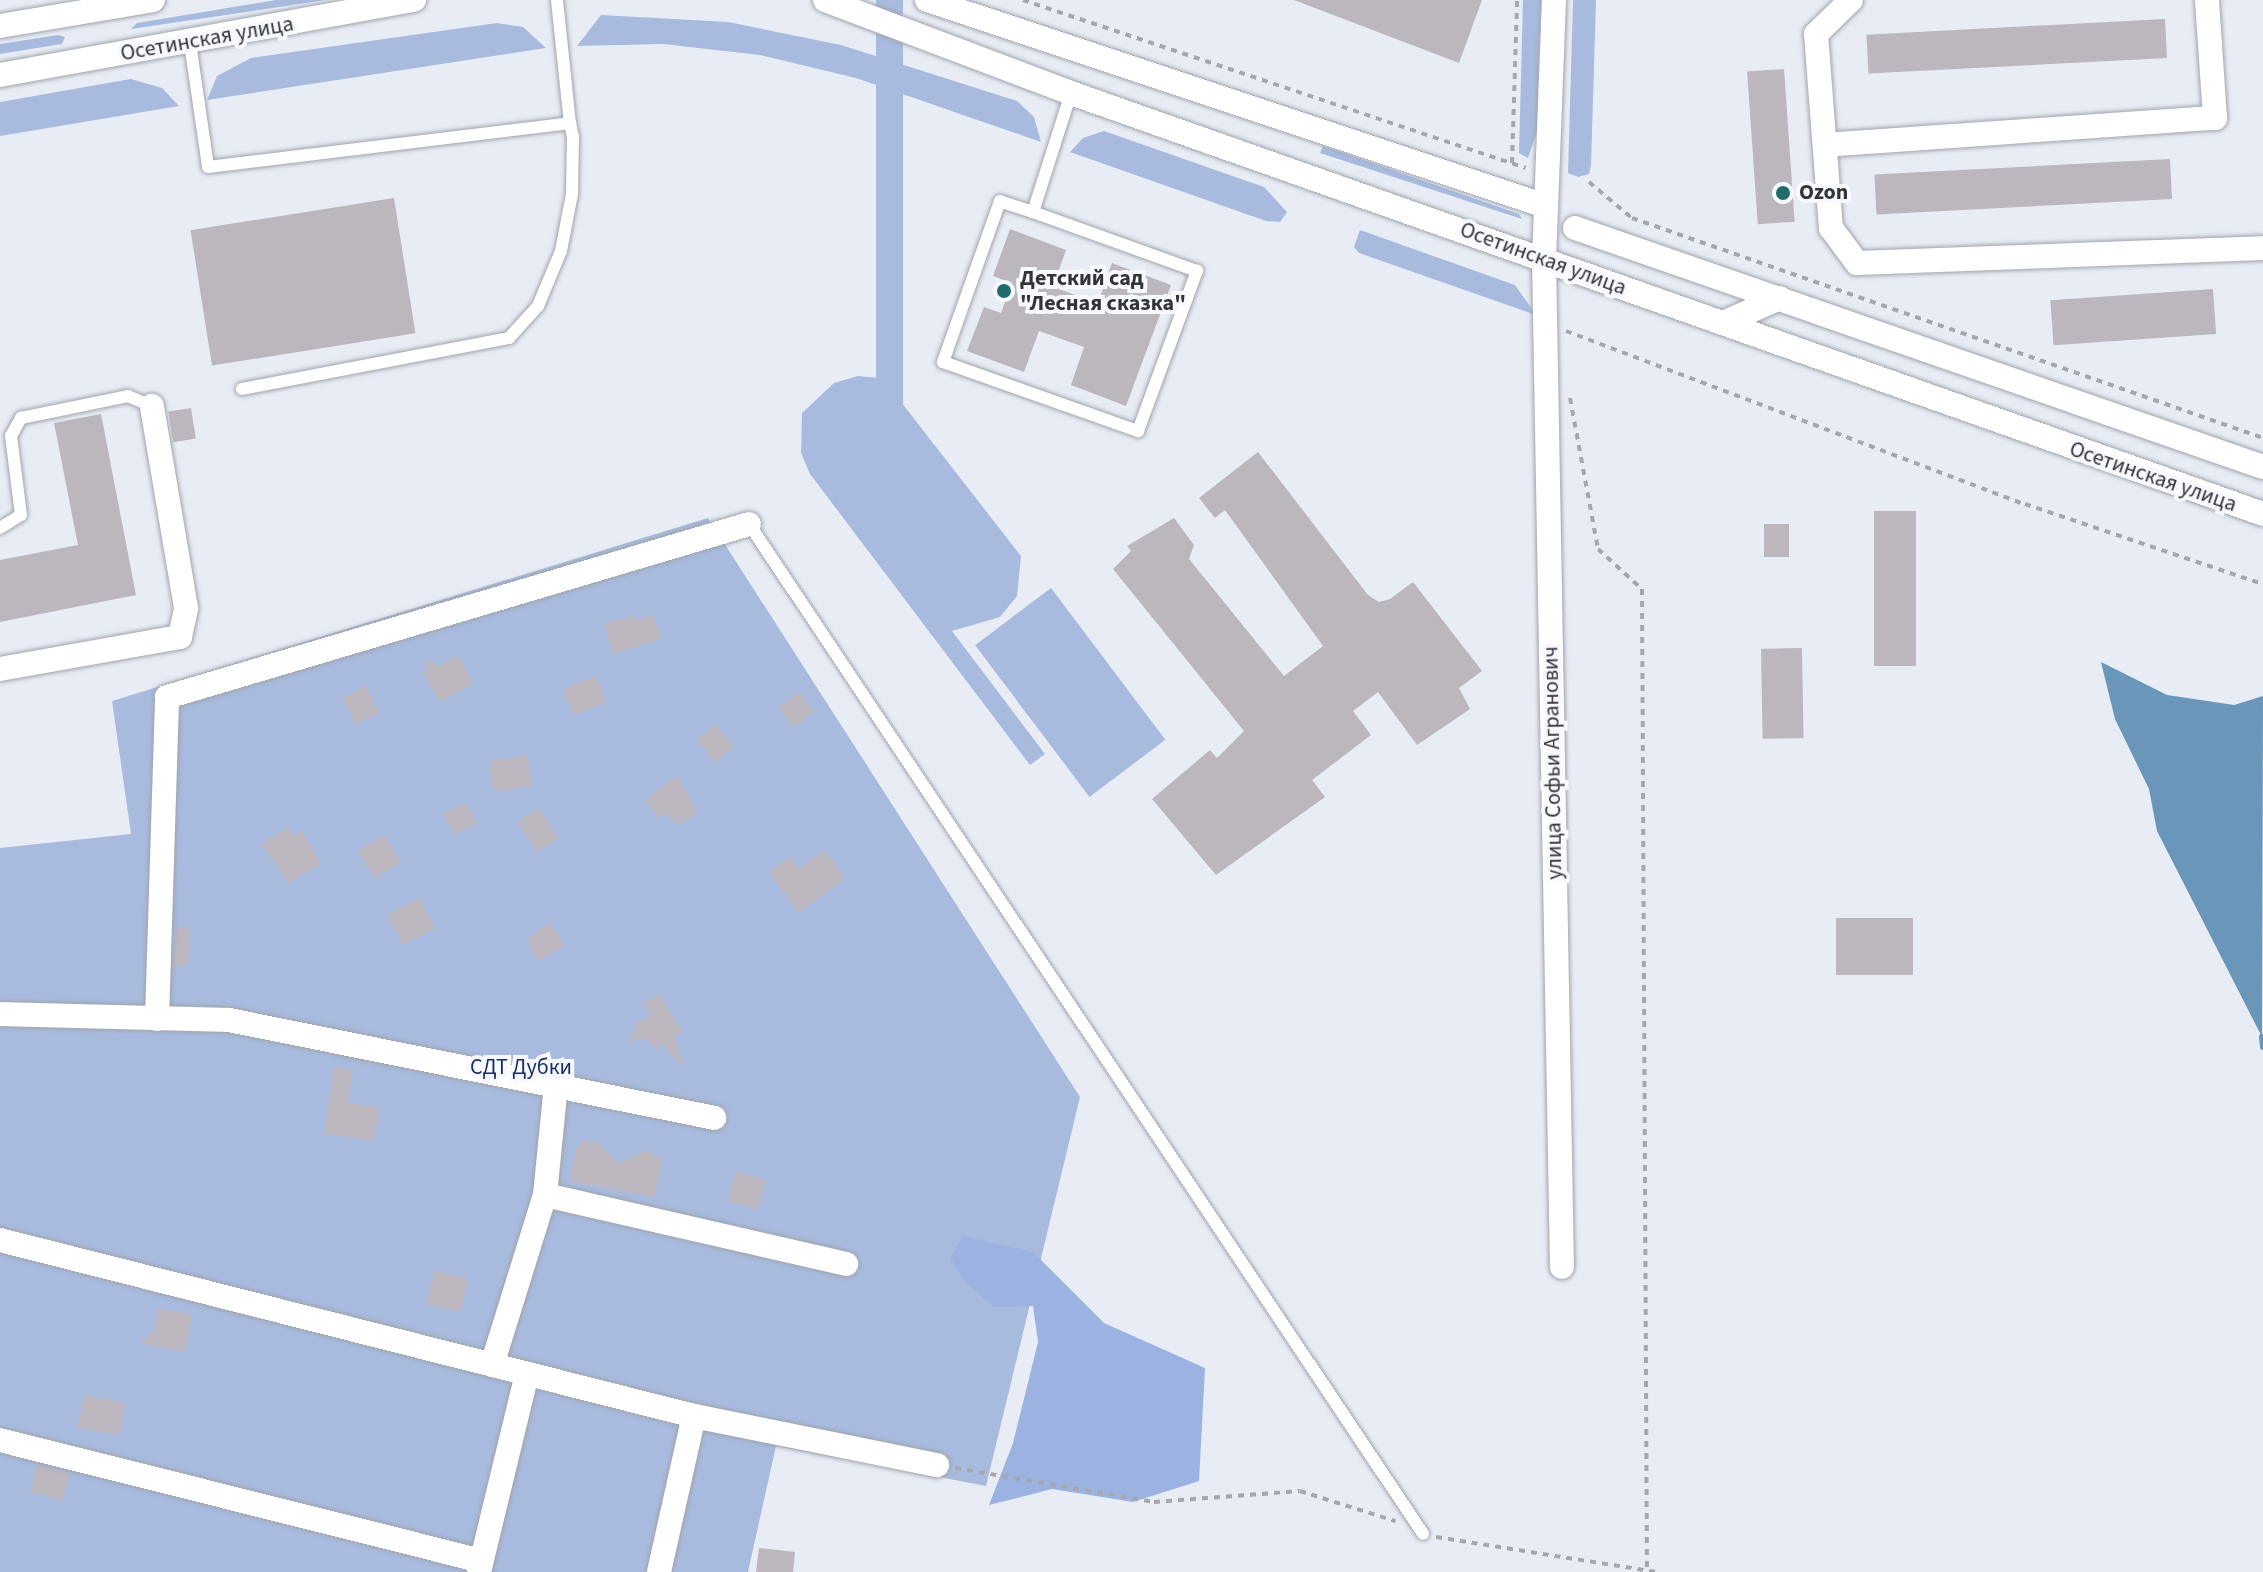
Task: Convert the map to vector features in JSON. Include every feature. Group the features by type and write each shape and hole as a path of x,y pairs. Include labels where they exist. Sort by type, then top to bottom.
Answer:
{"street":[{"path":"0,26 96,4 153,0"},
{"name":"Осетинская улица","path":"0,75 414,0"},
{"name":"Осетинская улица","path":"825,0 1071,93 2263,514"},
{"path":"927,0 1546,206"},
{"name":"улица Софьи Агранович","path":"1554,0 1544,258 1562,1267"},
{"path":"1867,0 1851,0 1816,34 1831,228 1857,263 2263,248"},
{"path":"1825,145 2215,118 2207,0"},
{"name":"Осетинская улица","path":"1575,228 2263,467"},
{"path":"1723,323 1780,298"},
{"path":"0,669 180,637 186,608 152,406"},
{"path":"157,1019 167,697 749,524"},
{"path":"0,1014 229,1020 714,1118"},
{"path":"492,1365 545,1195 556,1085"},
{"path":"545,1195 846,1264"},
{"path":"0,1240 694,1416 937,1465"},
{"path":"0,1440 480,1567 527,1374"},
{"path":"659,1572 694,1416"}],"lane":[{"path":"242,389 509,338 538,306 561,251 572,194 570,123 557,0"},
{"path":"190,43 208,167 570,123"},
{"path":"1033,212 1071,93"},
{"path":"1000,201 1033,212 1197,271 1138,431 943,362 1000,201"},
{"path":"0,528 21,515 11,436 21,418 128,396 152,406"},
{"path":"749,524 1423,1534"}],"path":[{"path":"1023,0 1526,168"},
{"path":"1512,163 1517,0"},
{"path":"1589,182 1632,218 2263,438"},
{"path":"1560,343 1557,328 2025,504 2263,584"},
{"path":"1568,387 1598,549 1642,589 1647,1568"},
{"path":"937,1465 1154,1502 1300,1491 1370,1510 1423,1534 1647,1568 1656,1572"}],"green space":[{"path":"276,0 326,0 131,29 137,23"},
{"path":"876,0 903,0 903,457 876,457"},
{"path":"1523,0 1541,0 1537,132 1528,158 1519,153"},
{"path":"1573,0 1596,0 1591,165 1589,174 1578,177 1568,173"},
{"path":"601,15 728,22 841,45 1017,101 1034,117 1041,142 856,78 760,55 663,44 577,46"},
{"path":"497,23 523,27 546,48 207,100 217,76 251,58"},
{"path":"58,35 65,37 62,44 0,54 0,44"},
{"path":"131,79 162,88 179,106 0,136 0,102"},
{"path":"1104,131 1264,187 1287,212 1280,222 1266,221 1070,152 1083,138"},
{"path":"1323,146 1519,214 1522,219 1320,153"},
{"path":"1360,230 1515,285 1536,315 1359,253 1354,247"},
{"path":"858,376 879,378 894,393 1021,556 1017,596 1000,617 952,631 1045,754 1030,765 810,474 801,453 802,413 834,383"},
{"name":"СДТ Дубки","path":"708,518 1080,1097 986,1486 776,1446 748,1572 0,1572 0,848 131,834 112,701"},
{"path":"1051,588 1165,740 1089,797 975,645"}],"shaded area":[{"path":"2101,662 2167,695 2234,705 2263,696 2262,1037 2157,831 2149,789 2115,719"},
{"path":"963,1236 1033,1252 1104,1323 1205,1368 1199,1481 1133,1502 1052,1489 989,1505 1013,1443 1038,1342 1033,1306 994,1307 964,1281 950,1258"}],"building":[{"path":"1294,0 1482,0 1459,63"},
{"path":"2165,19 2167,58 1868,74 1866,35"},
{"path":"1784,69 1795,222 1758,224 1747,72"},
{"path":"2170,159 2172,199 1876,214 1874,174"},
{"path":"394,198 415,333 212,366 191,230"},
{"path":"1010,229 1066,250 1053,287 1098,303 1112,263 1171,285 1126,406 1071,385 1084,347 1039,331 1024,372 967,351 984,307 1001,313 1012,283 993,276"},
{"path":"2213,289 2216,334 2054,345 2050,300"},
{"path":"191,408 196,439 173,442 168,412"},
{"path":"101,414 136,595 0,622 0,560 78,545 54,423"},
{"path":"1258,452 1368,595 1379,602 1390,599 1413,582 1482,671 1459,688 1470,709 1417,745 1378,692 1353,711 1371,735 1312,780 1325,797 1216,875 1152,799 1210,750 1217,758 1244,731 1113,569 1131,551 1127,546 1174,518 1194,545 1189,559 1284,676 1323,646 1225,510 1215,518 1199,498"},
{"path":"1874,511 1916,511 1916,666 1874,666"},
{"path":"1764,524 1789,524 1789,557 1764,557"},
{"path":"634,615 636,620 654,615 661,639 613,654 604,624"},
{"path":"1802,648 1804,738 1763,739 1761,649"},
{"path":"457,655 473,683 440,702 424,675 427,660 439,666"},
{"path":"595,676 606,702 574,715 563,690"},
{"path":"366,686 379,713 356,724 343,697"},
{"path":"799,692 814,712 793,728 778,708"},
{"path":"716,724 734,747 714,762 696,739"},
{"path":"527,755 532,786 493,792 488,761"},
{"path":"677,776 697,812 679,825 664,813 658,818 645,800"},
{"path":"465,802 477,823 455,835 443,814"},
{"path":"539,808 558,839 537,852 518,821"},
{"path":"288,828 293,836 302,831 321,864 288,883 261,844"},
{"path":"384,835 401,862 375,879 358,851"},
{"path":"825,850 845,879 798,913 769,872 790,857 798,868"},
{"path":"419,898 435,928 403,945 387,915"},
{"path":"1836,918 1913,918 1913,975 1836,975"},
{"path":"550,923 564,946 537,961 527,938"},
{"path":"190,927 188,964 174,967 175,929"},
{"path":"659,994 683,1032 675,1036 684,1068 662,1044 654,1049 647,1038 629,1042 638,1022 651,1015 644,1003"},
{"path":"334,1067 353,1070 348,1103 379,1107 374,1141 324,1134"},
{"path":"586,1140 599,1143 618,1164 644,1151 655,1154 662,1162 654,1197 570,1181 577,1145"},
{"path":"736,1171 766,1180 757,1210 727,1201"},
{"path":"434,1271 468,1279 460,1312 426,1304"},
{"path":"158,1308 192,1315 185,1352 140,1343 155,1329"},
{"path":"84,1395 125,1403 119,1435 78,1427"},
{"path":"37,1465 70,1473 63,1500 30,1492"},
{"path":"759,1548 795,1552 793,1572 756,1572"}],"waterway":[{"path":"2262,1037 2263,1047"}],"place":[{"name":"Ozon","path":"1783,193"},
{"name":"Детский сад \"Лесная сказка\"","path":"1004,291"}]}
